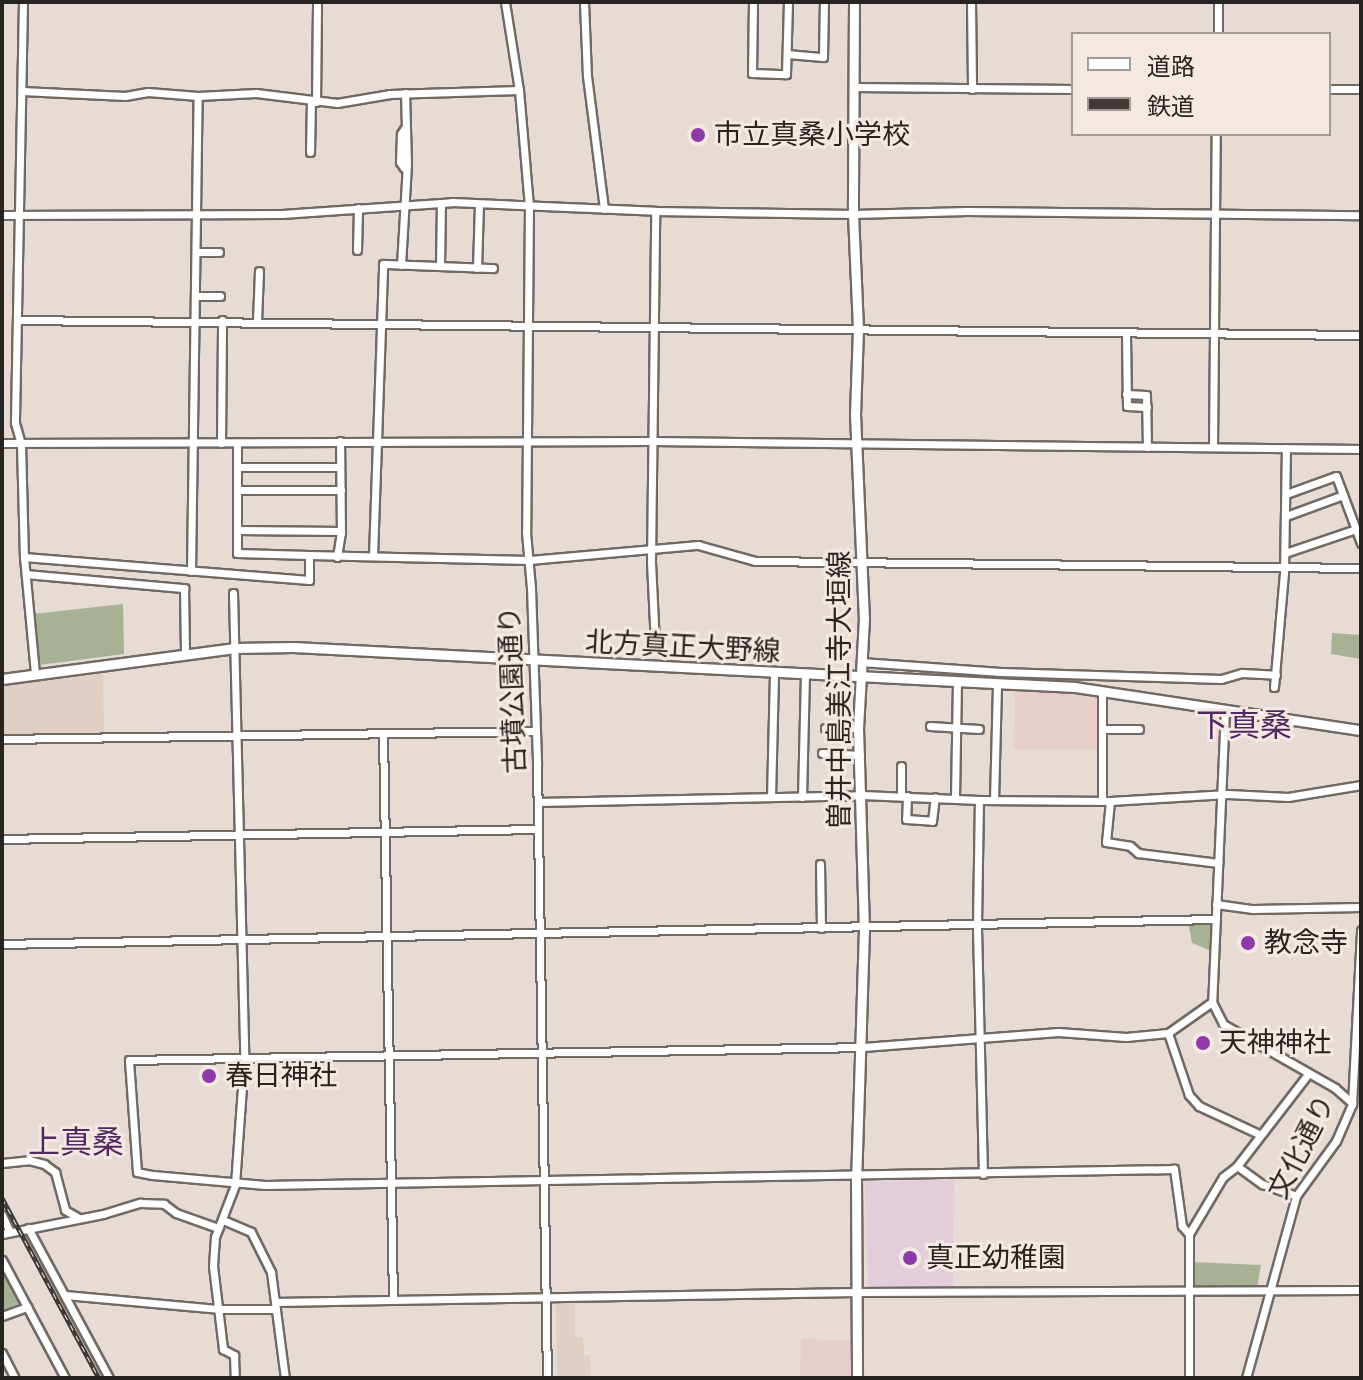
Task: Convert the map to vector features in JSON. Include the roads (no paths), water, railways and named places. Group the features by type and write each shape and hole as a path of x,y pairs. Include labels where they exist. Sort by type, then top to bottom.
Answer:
{"main road":[{"name":"曽井中島美江寺大垣線","path":"854,2 853,214 858,329 856,445 864,564 858,728 864,929 863,1047 856,1177 857,1378"},
{"name":"北方真正大野線","path":"2,679 235,648 293,647 1102,691 1361,730"}],"street":[{"path":"23,2 15,423 21,444 24,557 35,674"},
{"path":"310,152 317,2"},
{"name":"古墳公園通り","path":"505,2 519,90 529,206 526,441 541,934 547,1378"},
{"path":"584,2 587,76 604,209"},
{"path":"753,2 752,73 786,74 788,2"},
{"path":"787,54 823,57 824,2"},
{"path":"971,2 972,89"},
{"path":"1218,2 1218,32"},
{"path":"854,87 1071,89"},
{"path":"1331,89 1361,89"},
{"path":"22,91 198,96 256,93 337,103 405,93 519,90"},
{"path":"401,265 407,136 404,129 405,93"},
{"path":"191,571 198,96"},
{"path":"1213,447 1216,136"},
{"path":"2,215 196,216 441,203 853,214 967,211 1361,215"},
{"path":"440,266 441,203"},
{"path":"477,268 479,204"},
{"path":"357,250 358,208"},
{"path":"655,211 652,441 655,644"},
{"path":"196,252 219,252"},
{"path":"373,556 383,264 493,268"},
{"path":"257,321 259,271"},
{"path":"196,296 220,296"},
{"path":"17,320 1361,335"},
{"path":"221,443 222,320"},
{"path":"1126,334 1126,394 1146,395 1147,447"},
{"path":"337,557 341,531 340,441"},
{"path":"2,443 652,441 1361,449"},
{"path":"237,444 237,553 529,560 698,545 755,561 1361,568"},
{"path":"1274,687 1285,553 1286,448"},
{"path":"237,467 340,467"},
{"path":"1286,494 1336,476 1361,543"},
{"path":"237,490 341,490"},
{"path":"1286,516 1343,495"},
{"path":"1285,553 1356,529"},
{"path":"237,530 341,531"},
{"path":"24,557 309,580 309,555"},
{"path":"26,574 184,588 185,655"},
{"path":"233,593 244,1059 235,1185 221,1224 213,1266 223,1349 234,1355 235,1378"},
{"path":"861,662 1033,673 1221,679 1242,673 1276,675"},
{"path":"771,797 774,673"},
{"path":"802,797 805,675"},
{"path":"955,797 957,682"},
{"path":"994,800 997,683"},
{"path":"1102,691 1106,842 1130,846 1138,853 1218,863"},
{"path":"1225,709 1212,1002 1223,1024 1346,1095 1352,1104"},
{"path":"930,726 979,729"},
{"path":"825,728 858,728"},
{"path":"1102,729 1139,729"},
{"path":"2,739 534,731"},
{"path":"383,734 393,1300"},
{"path":"822,753 860,755"},
{"path":"901,766 906,819 932,821 935,797"},
{"path":"538,802 862,795 1106,801 1221,796 1288,797 1361,785"},
{"path":"979,800 977,925 983,1174"},
{"path":"2,839 538,829"},
{"path":"820,864 821,928"},
{"path":"1216,904 1253,909 1361,907"},
{"path":"2,944 864,929 1216,919"},
{"name":"文化通り","path":"1246,1378 1296,1196 1336,1141 1352,1104 1361,930"},
{"path":"1189,1234 1182,1226 1174,1169 856,1177 235,1185 137,1172 129,1060 863,1047 979,1041 1046,1033 1095,1037 1168,1033 1212,1002"},
{"path":"1168,1033 1189,1095 1199,1106 1261,1135"},
{"path":"1189,1378 1189,1234 1223,1177 1237,1166 1308,1074"},
{"path":"2,1163 29,1160 44,1164 55,1172 65,1210 80,1219"},
{"path":"1237,1166 1262,1184 1296,1196"},
{"path":"2,1215 6,1233 80,1219 116,1207 153,1202 251,1232 257,1238 271,1272 285,1378"},
{"path":"28,1228 109,1378"},
{"path":"2,1260 65,1378"},
{"path":"65,1295 220,1309 393,1300 858,1292 1361,1290"},
{"path":"2,1316 27,1307"},
{"path":"2,1353 15,1378"}],"railway":[{"path":"2,1198 99,1378"}],"place":[{"name":"市立真桑小学校","path":"698,135"},
{"name":"教念寺","path":"1248,943"},
{"name":"天神神社","path":"1203,1043"},
{"name":"春日神社","path":"209,1076"},
{"name":"真正幼稚園","path":"910,1258"}],"district":[{"name":"下真桑","path":"1244,725"},
{"name":"上真桑","path":"76,1142"}]}
